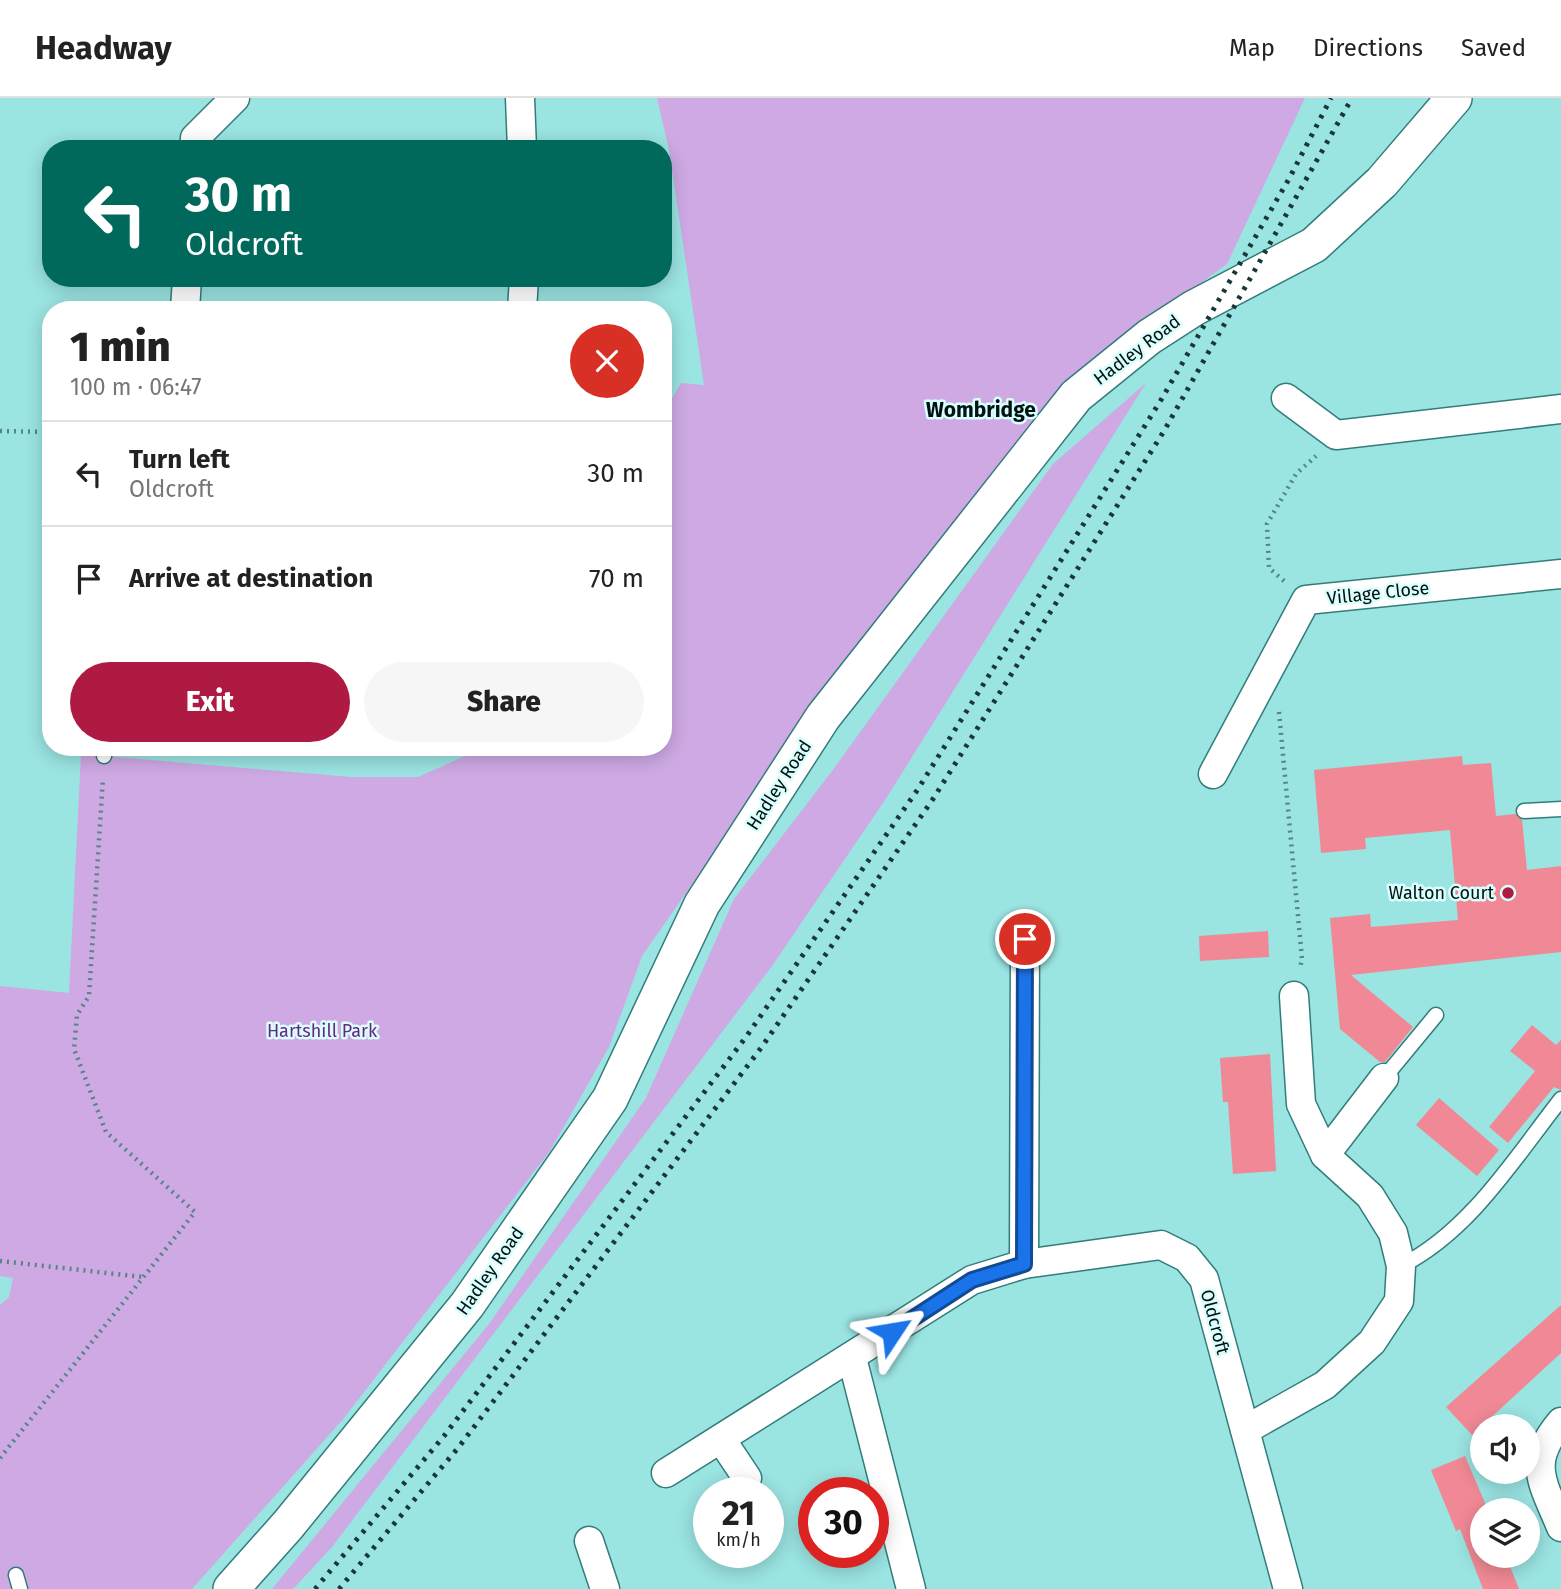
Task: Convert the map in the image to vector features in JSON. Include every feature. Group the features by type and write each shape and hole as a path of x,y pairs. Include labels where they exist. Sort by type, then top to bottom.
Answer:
{"street":[{"path":"195,140 235,98"},
{"path":"520,98 522,140"},
{"name":"Hadley Road","path":"231,1589 288,1525 467,1306 610,1099 702,904 823,718 1076,396 1149,337 1194,309 1314,245 1382,182 1454,98"},
{"path":"1286,398 1336,435 1561,409"},
{"name":"Village Close","path":"1213,774 1306,600 1561,574"},
{"path":"1024,1264 1025,939"},
{"path":"1245,1430 1325,1385 1372,1342 1399,1301 1401,1266 1393,1233 1370,1196 1325,1155 1301,1104 1294,996"},
{"path":"1325,1155 1384,1078"},
{"name":"Oldcroft","path":"666,1473 972,1280 1024,1264 1161,1245 1187,1258 1204,1279 1288,1589"},
{"path":"852,1358 911,1589"},
{"path":"1561,1422 1540,1455 1541,1476 1561,1527"},
{"path":"721,1439 746,1477"},
{"path":"589,1541 605,1589"}],"lane":[{"path":"1524,811 1561,809"},
{"path":"1384,1078 1436,1015"},
{"path":"1401,1266 1440,1243 1491,1189 1561,1099"}],"path":[{"path":"0,431 42,432"},
{"path":"1306,600 1269,568 1267,524 1296,474 1336,435"},
{"path":"1268,671 1280,715 1302,959 1294,996"},
{"path":"0,1458 195,1212 106,1132 74,1049 77,1015 89,996 105,756"},
{"path":"0,1261 144,1277"}],"green space":[{"name":"Hartshill Park","path":"657,98 1305,98 1227,264 1093,361 863,639 642,956 609,1047 550,1151 344,1418 192,1589 0,1589 0,1305 9,1297 13,1278 0,1276 0,986 69,993 81,756 351,777 418,777 465,756 672,756 672,398 681,383 704,385 672,170 672,140 667,140"},
{"path":"1146,383 887,797 772,966 332,1547 293,1589 272,1589 489,1324 646,1098 734,899 835,767 1053,464"}],"building":[{"name":"Walton Court","path":"1462,756 1463,765 1491,763 1496,816 1515,814 1522,820 1527,870 1561,866 1561,952 1351,975 1413,1027 1385,1062 1380,1062 1340,1029 1330,918 1370,914 1371,927 1458,920 1450,830 1365,838 1366,849 1321,853 1314,770"},
{"path":"1268,931 1269,957 1200,961 1199,936"},
{"path":"1532,1025 1556,1045 1561,1040 1561,1090 1554,1087 1508,1143 1489,1127 1535,1071 1510,1051"},
{"path":"1270,1054 1276,1171 1233,1174 1228,1102 1223,1102 1220,1058"},
{"path":"1439,1098 1499,1150 1477,1176 1416,1125"},
{"path":"1561,1305 1561,1353 1495,1414 1470,1414 1470,1433 1446,1407"},
{"path":"1465,1456 1470,1468 1470,1484 1477,1484 1483,1498 1470,1498 1470,1555 1460,1529 1456,1531 1431,1470"},
{"path":"1475,1568 1511,1568 1519,1589 1483,1589"}],"railway":[{"path":"315,1589 444,1436 746,1037 918,789 1161,400 1290,177 1331,98"},
{"path":"339,1589 458,1448 761,1048 933,799 1164,431 1352,98"}],"place":[{"name":"Walton Court","path":"1508,893"}],"district":[{"name":"Wombridge","path":"981,410"}],"route":[{"path":"892,1332 972,1280 1024,1264 1025,939"}]}
